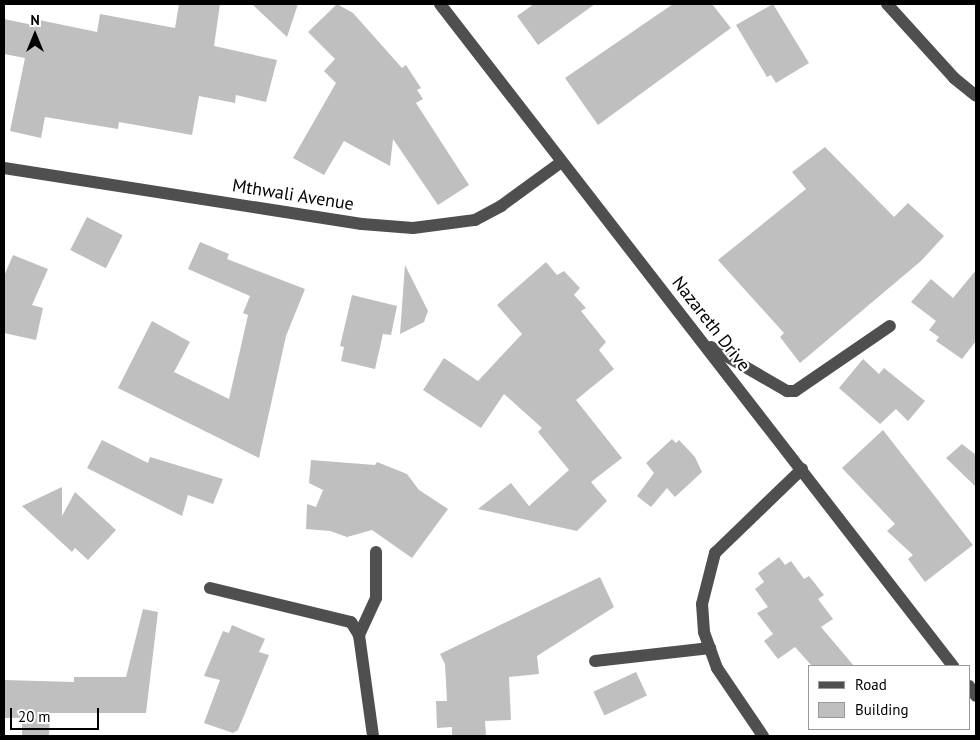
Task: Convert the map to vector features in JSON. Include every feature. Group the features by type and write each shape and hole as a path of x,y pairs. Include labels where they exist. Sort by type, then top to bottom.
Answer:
{"street":[{"name":"Nazareth Drive","path":"440,4 560,162 705,343 952,665"},
{"path":"887,4 954,78 976,96"},
{"name":"Mthwali Avenue","path":"4,168 362,224 413,228 475,220 501,206 560,162"},
{"path":"705,343 786,391 796,391 890,326"},
{"path":"763,736 717,668 710,648 702,604 715,553 802,469"},
{"path":"359,635 376,598 376,552"},
{"path":"210,588 341,617 351,622 359,635 372,736"},
{"path":"595,661 710,648"}],"building":[{"path":"179,4 220,4 214,46 277,60 266,102 236,95 235,103 199,96 192,135 119,122 118,129 45,117 41,138 10,131 25,58 4,54 4,19 38,26 39,20 97,32 100,14 175,28"},
{"path":"252,4 298,4 287,37"},
{"path":"337,4 353,13 402,68 406,65 421,88 417,90 423,99 416,103 469,185 438,205 393,139 390,166 344,141 324,175 293,158 336,83 324,71 335,59 308,32"},
{"path":"534,4 595,4 538,45 517,16"},
{"path":"673,4 712,4 731,28 598,125 565,78"},
{"path":"773,4 809,63 776,83 771,75 767,77 736,25"},
{"path":"825,147 894,217 908,203 944,236 921,261 800,363 780,337 784,333 718,260 806,189 792,172"},
{"path":"87,217 123,235 106,268 70,250"},
{"path":"200,242 229,254 227,259 305,289 286,336 259,458 118,388 152,321 190,342 174,372 229,399 248,315 243,313 250,296 188,269"},
{"path":"13,255 48,269 32,305 43,308 36,340 4,333 4,276"},
{"path":"546,262 557,275 564,271 580,288 574,295 586,308 581,311 606,342 599,350 614,369 576,400 622,458 591,482 607,501 577,531 478,509 511,483 529,506 569,470 538,432 542,428 504,394 481,428 423,390 444,358 478,381 522,334 497,305"},
{"path":"405,265 428,311 424,322 400,334"},
{"path":"976,270 976,341 962,359 936,341 939,337 929,330 936,321 911,302 931,279 953,298"},
{"path":"352,295 397,306 391,335 383,334 375,369 341,361 344,347 340,346"},
{"path":"863,359 879,374 884,368 925,401 908,421 896,409 880,424 839,388"},
{"path":"883,430 973,545 925,582 908,559 913,555 887,531 895,524 842,468"},
{"path":"672,439 676,443 679,440 695,457 702,472 675,497 667,488 651,507 637,496 654,473 646,463"},
{"path":"102,440 148,463 150,457 223,479 213,504 188,495 182,516 87,468"},
{"path":"962,444 976,455 976,487 946,458"},
{"path":"311,460 375,465 377,462 407,474 419,490 448,509 412,558 372,530 347,537 330,531 306,529 307,504 316,507 323,490 309,483"},
{"path":"62,487 62,516 75,492 116,530 88,560 75,548 72,552 22,506"},
{"path":"779,557 785,565 791,561 804,579 809,576 824,595 818,599 833,619 821,627 853,665 811,665 795,647 778,659 764,641 773,634 757,613 768,607 755,589 764,582 758,573"},
{"path":"600,577 614,607 537,656 539,674 509,677 511,720 485,721 486,736 452,736 452,727 437,728 436,701 447,701 445,664 440,654"},
{"path":"143,609 158,612 146,713 50,713 49,736 22,736 22,718 4,718 4,680 74,682 74,677 126,677"},
{"path":"232,625 265,639 259,652 269,655 238,730 233,733 204,723 220,680 204,676 223,631 229,633"},
{"path":"636,672 647,696 604,715 593,692"}]}
